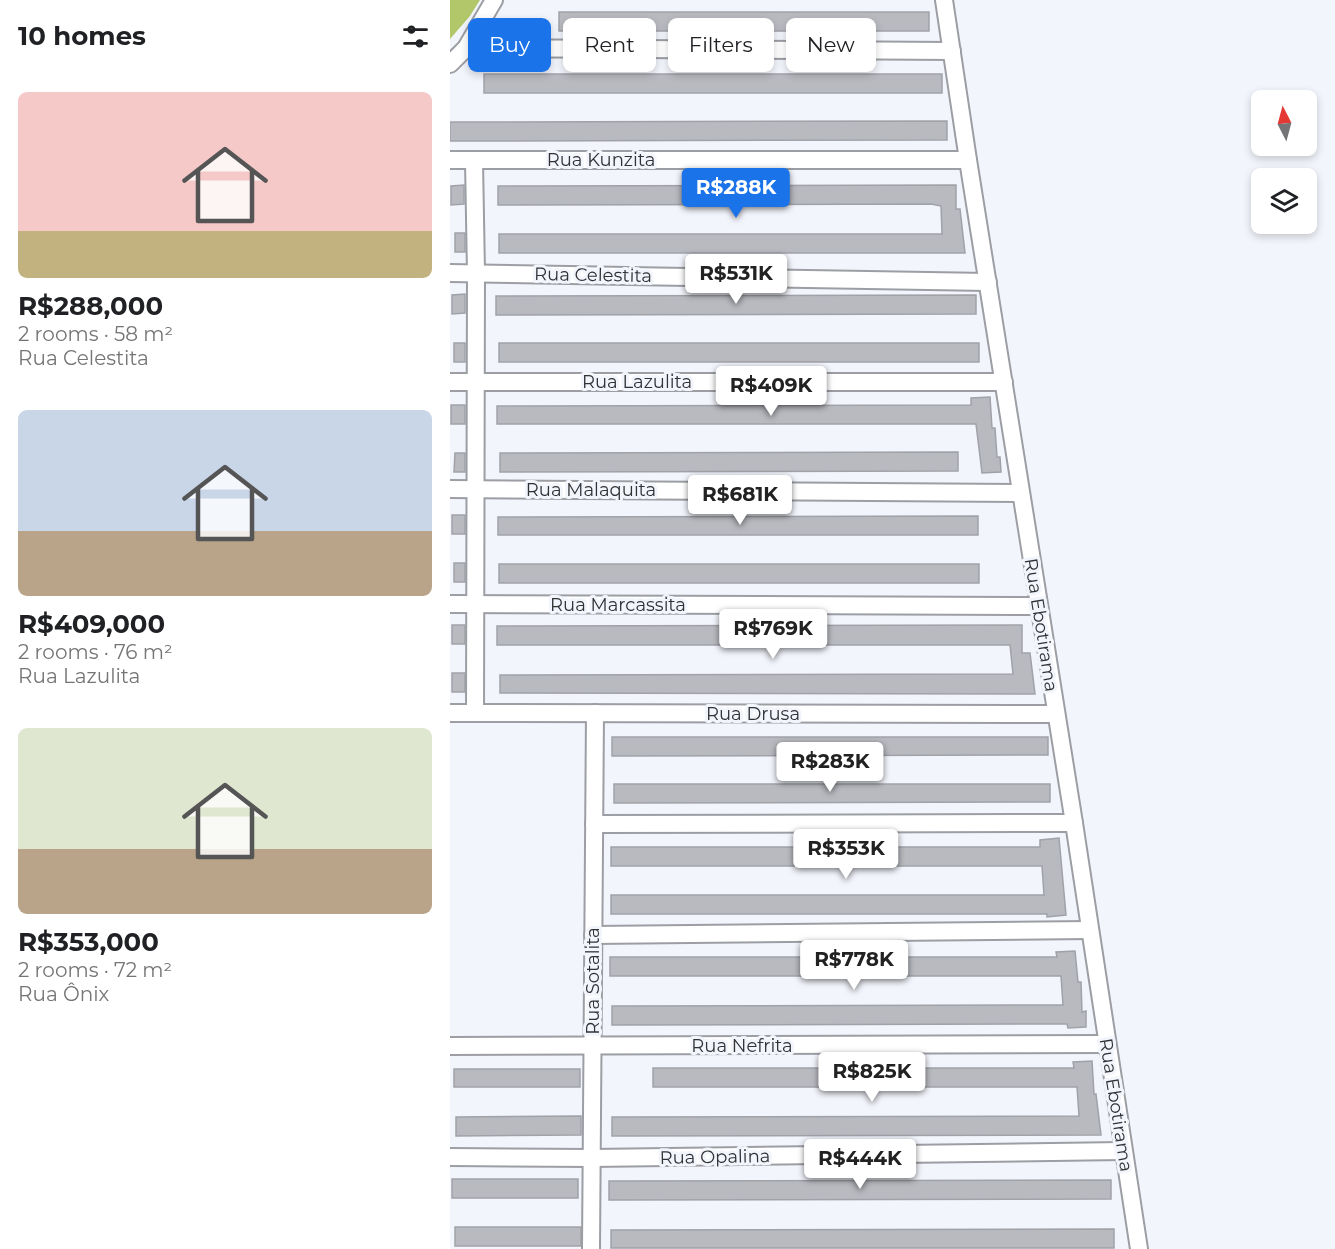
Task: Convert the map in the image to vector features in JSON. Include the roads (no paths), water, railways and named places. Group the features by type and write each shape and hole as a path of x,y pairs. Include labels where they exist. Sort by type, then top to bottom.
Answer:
{"street":[{"path":"450,64 466,48 494,0"},
{"name":"Rua Ebotirama","path":"944,0 1139,1249"},
{"path":"466,48 952,51"},
{"name":"Rua Kunzita","path":"450,160 968,160"},
{"path":"474,161 476,273 474,713"},
{"name":"Rua Celestita","path":"450,273 988,282"},
{"name":"Rua Lazulita","path":"450,382 1004,382"},
{"name":"Rua Malaquita","path":"450,489 1020,493"},
{"name":"Rua Marcassita","path":"450,604 1039,606"},
{"name":"Rua Drusa","path":"450,713 1056,714"},
{"name":"Rua Sotalita","path":"591,1249 595,713"},
{"path":"594,824 1074,824"},
{"path":"593,935 1090,930"},
{"name":"Rua Nefrita","path":"450,1046 1107,1044"},
{"name":"Rua Opalina","path":"450,1157 592,1158 1123,1151"}]}
